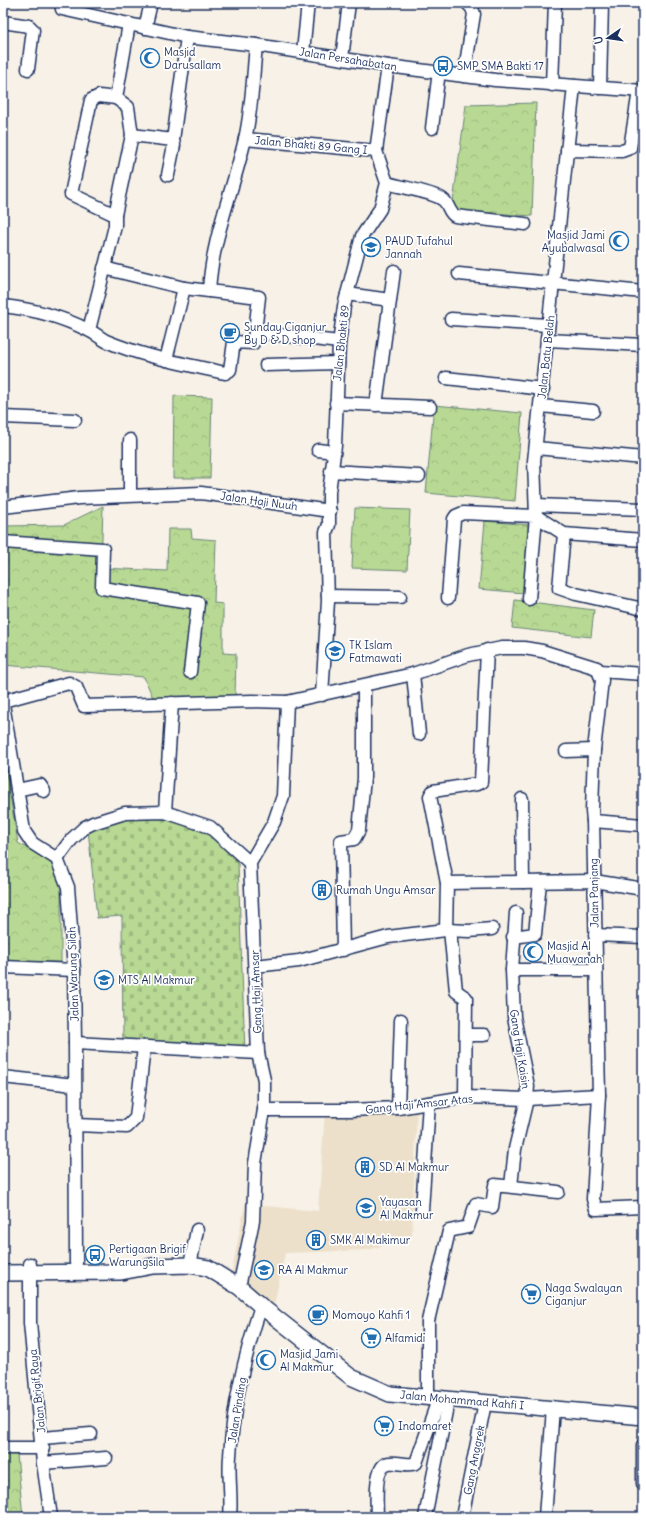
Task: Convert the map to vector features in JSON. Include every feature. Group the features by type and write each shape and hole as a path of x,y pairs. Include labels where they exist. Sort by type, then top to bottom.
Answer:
{"main road":[{"name":"Jalan Mohammad Kahfi I","path":"3,1273 76,1263 112,1261 144,1263 152,1266"},
{"name":"Jalan Mohammad Kahfi I","path":"3,1264 30,1269 121,1272 152,1266 190,1265 208,1268 239,1287 351,1377 390,1394 438,1400 553,1408 643,1417"}],"street":[{"name":"Jalan Persahabatan","path":"61,3 62,9 187,38 256,45 388,66 464,76 552,85 641,91"},
{"path":"145,28 151,3"},
{"path":"303,52 308,3"},
{"path":"342,58 349,3"},
{"path":"464,76 474,14 472,8 467,3"},
{"path":"552,85 554,3"},
{"path":"600,88 602,3"},
{"path":"3,22 29,26 33,30 28,69"},
{"path":"116,98 129,24"},
{"path":"168,176 174,145 173,140 187,38"},
{"path":"209,291 216,240 245,139 252,91 256,45"},
{"path":"388,66 376,151 387,183 439,197 448,204 452,215 455,216 525,224"},
{"path":"432,128 439,72"},
{"name":"Jalan Batu Belah","path":"529,599 536,510 534,461 543,389 548,326 554,282 574,86"},
{"path":"568,150 622,152 630,148 641,91"},
{"path":"89,330 115,226 115,215 132,135 128,107 116,98 99,96 91,100 71,194 115,215"},
{"path":"132,135 173,140"},
{"name":"Jalan Bhakti 89 Gang I","path":"245,139 376,151"},
{"name":"Jalan Bhakti 89","path":"330,511 329,492 334,452 339,342 347,294 362,236 380,210 387,183"},
{"path":"3,306 20,308 60,318 89,330 105,341 166,360 225,373 229,372 234,342 253,343 259,297 184,288 104,268"},
{"path":"376,405 394,271"},
{"path":"459,274 554,282 643,292"},
{"path":"166,360 184,288"},
{"path":"347,294 390,300"},
{"path":"450,319 548,326"},
{"path":"255,332 339,342"},
{"path":"548,340 643,345"},
{"path":"266,365 338,362"},
{"path":"446,378 543,389"},
{"path":"336,403 430,407"},
{"path":"541,406 593,410"},
{"path":"3,417 75,420"},
{"path":"130,440 130,495"},
{"path":"536,448 643,458"},
{"path":"318,450 334,452"},
{"path":"331,471 419,476"},
{"name":"Jalan Haji Nuuh","path":"3,507 79,498 201,493 330,511"},
{"path":"448,598 452,527 456,516 463,513 643,508"},
{"path":"536,510 564,534 643,540"},
{"path":"322,695 328,596 326,532 329,525 330,511"},
{"path":"564,534 559,588 643,609"},
{"path":"3,542 103,549 102,588 198,603 190,672"},
{"path":"328,596 400,597"},
{"path":"287,702 283,796 274,822 250,863 210,827 165,812 125,813 94,823 86,827 71,840 57,859 32,843 24,831 16,790 3,703 69,683 76,686 84,706 252,700 287,702 413,674 487,650 524,648 580,662 597,668 600,671 643,674"},
{"path":"465,1098 466,998 456,991 448,928 447,883 430,796 433,792 481,782 487,650"},
{"name":"Jalan Panjang","path":"600,671 602,680 594,750 592,811 599,1095 593,1199 596,1209 643,1207"},
{"path":"413,674 419,734"},
{"path":"343,950 341,841 354,839 359,830 364,778 364,686"},
{"path":"165,812 172,702"},
{"path":"566,751 594,750"},
{"path":"16,790 40,784 44,791"},
{"path":"522,799 523,882"},
{"path":"593,821 643,825"},
{"name":"Jalan Warung Silah","path":"57,859 68,887 74,970 76,1263"},
{"name":"Gang Haji Amsar","path":"239,1287 244,1270 253,1221 255,1162 264,1110 264,1080 258,1053 256,966 250,863"},
{"path":"447,883 594,881 643,889"},
{"path":"513,937 535,934 540,882"},
{"name":"Gang Haji Kaisin","path":"511,1186 515,1149 527,1098 528,1086 514,1017 512,970 513,937 516,913"},
{"path":"256,966 299,961 388,937 448,928 492,930"},
{"path":"595,935 643,937"},
{"path":"3,967 74,970"},
{"path":"512,970 596,970"},
{"path":"398,1108 401,1020"},
{"path":"466,1035 484,1035"},
{"path":"75,1043 144,1048 258,1053"},
{"path":"75,1125 128,1126 136,1118 144,1048"},
{"path":"3,1077 74,1085"},
{"name":"Gang Haji Amsar Atas","path":"264,1110 350,1110 398,1108 465,1098 527,1098 599,1095"},
{"path":"422,1210 429,1103"},
{"path":"425,1517 438,1400 428,1321 449,1231 468,1227 476,1204 492,1207 495,1185 558,1192"},
{"path":"190,1265 197,1230"},
{"name":"Jalan Brigif Raya","path":"30,1269 30,1323 43,1463 51,1517"},
{"name":"Jalan Pinding","path":"230,1517 232,1494 230,1457 237,1395 261,1306"},
{"path":"376,1517 378,1473 382,1466 389,1463 409,1465 416,1463 438,1400"},
{"name":"Gang Anggrek","path":"462,1517 475,1461 485,1403"},
{"path":"545,1517 553,1408"},
{"path":"3,1448 91,1434"},
{"path":"643,1445 643,1484"},
{"path":"43,1463 106,1458"}],"shaded area":[{"name":"Yayasan Al Makmur","path":"417,1106 412,1236 369,1250 285,1253 272,1315 229,1286 245,1204 318,1211 325,1110"}],"green space":[{"path":"536,103 532,216 452,210 466,105"},
{"path":"174,396 212,397 210,478 173,478"},
{"path":"434,405 522,413 515,501 426,493"},
{"path":"103,506 101,568 167,571 168,529 191,529 192,538 216,540 214,603 223,604 223,653 236,654 235,698 154,700 144,677 3,665 4,526 64,525"},
{"path":"355,508 410,510 407,570 352,568"},
{"path":"485,521 529,525 524,593 479,589"},
{"path":"515,600 594,610 591,637 512,628"},
{"path":"3,754 18,843 61,867 61,962 3,962"},
{"path":"149,818 180,820 199,826 234,850 238,864 245,1052 123,1045 122,916 97,918 88,829 122,819"},
{"path":"3,1454 17,1455 23,1517 3,1517"}],"place":[{"name":"Masjid Darusallam","path":"150,58"},
{"name":"SMP SMA Bakti 17","path":"443,66"},
{"name":"Masjid Jami Ayubalwasal","path":"619,241"},
{"name":"PAUD Tufahul Jannah","path":"371,247"},
{"name":"Sunday Ciganjur By D & D shop","path":"230,333"},
{"name":"TK Islam Fatmawati","path":"335,651"},
{"name":"Rumah Ungu Amsar","path":"322,890"},
{"name":"Masjid Al Muawanah","path":"533,952"},
{"name":"MTS Al Makmur","path":"104,980"},
{"name":"SD Al Makmur","path":"365,1167"},
{"name":"Yayasan Al Makmur","path":"366,1208"},
{"name":"SMK Al Makimur","path":"316,1240"},
{"name":"Pertigaan Brigif Warungsila","path":"95,1255"},
{"name":"RA Al Makmur","path":"264,1270"},
{"name":"Naga Swalayan Ciganjur","path":"531,1294"},
{"name":"Momoyo Kahfi 1","path":"318,1315"},
{"name":"Alfamidi","path":"371,1338"},
{"name":"Masjid Jami Al Makmur","path":"266,1360"},
{"name":"Indomaret","path":"384,1426"}]}
